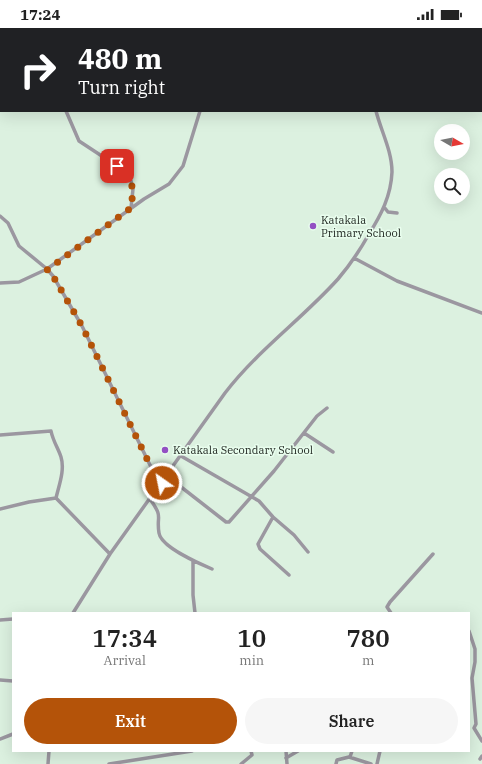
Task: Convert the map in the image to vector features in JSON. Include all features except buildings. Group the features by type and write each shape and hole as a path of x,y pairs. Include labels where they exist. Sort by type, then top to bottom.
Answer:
{"street":[{"path":"66,112 79,141 117,166 131,181 133,189 131,208"},
{"path":"0,283 19,282 47,270 131,208 169,184 179,172 185,160 200,112"},
{"path":"74,612 110,554 242,372 322,295 354,258 384,207 391,182 391,164 376,112"},
{"path":"384,207 388,212 397,213"},
{"path":"0,216 8,223 19,246 53,276 82,326 150,465 162,483"},
{"path":"354,258 397,281 482,313"},
{"path":"167,476 228,522 274,471 317,416 327,408"},
{"path":"0,435 51,431 62,462 62,474 56,498"},
{"path":"304,433 333,452"},
{"path":"181,456 259,501 272,517 294,535 308,552"},
{"path":"0,509 29,502 56,498"},
{"path":"56,498 110,554"},
{"path":"150,500 160,512 159,533 161,540 193,561 212,569"},
{"path":"272,517 258,544 260,549 289,575"},
{"path":"390,612 387,607 390,602 433,554"},
{"path":"193,561 195,612"},
{"path":"0,620 12,619"},
{"path":"470,635 475,655 472,678 476,724 474,728 482,741"},
{"path":"0,680 12,681"},
{"path":"0,739 12,734"},
{"path":"48,764 49,752"},
{"path":"109,764 186,752"},
{"path":"241,764 252,755 251,752"},
{"path":"286,752 287,764"},
{"path":"286,758 296,752"},
{"path":"350,757 352,752"},
{"path":"377,764 380,752"},
{"path":"336,764 337,760 350,757 371,764"}],"place":[{"name":"Katakala Primary School","path":"313,226"},
{"name":"Katakala Secondary School","path":"165,450"}],"route":[{"path":"117,166 131,181 133,189 131,208 47,270 53,276 82,326 150,465 162,483"}]}
